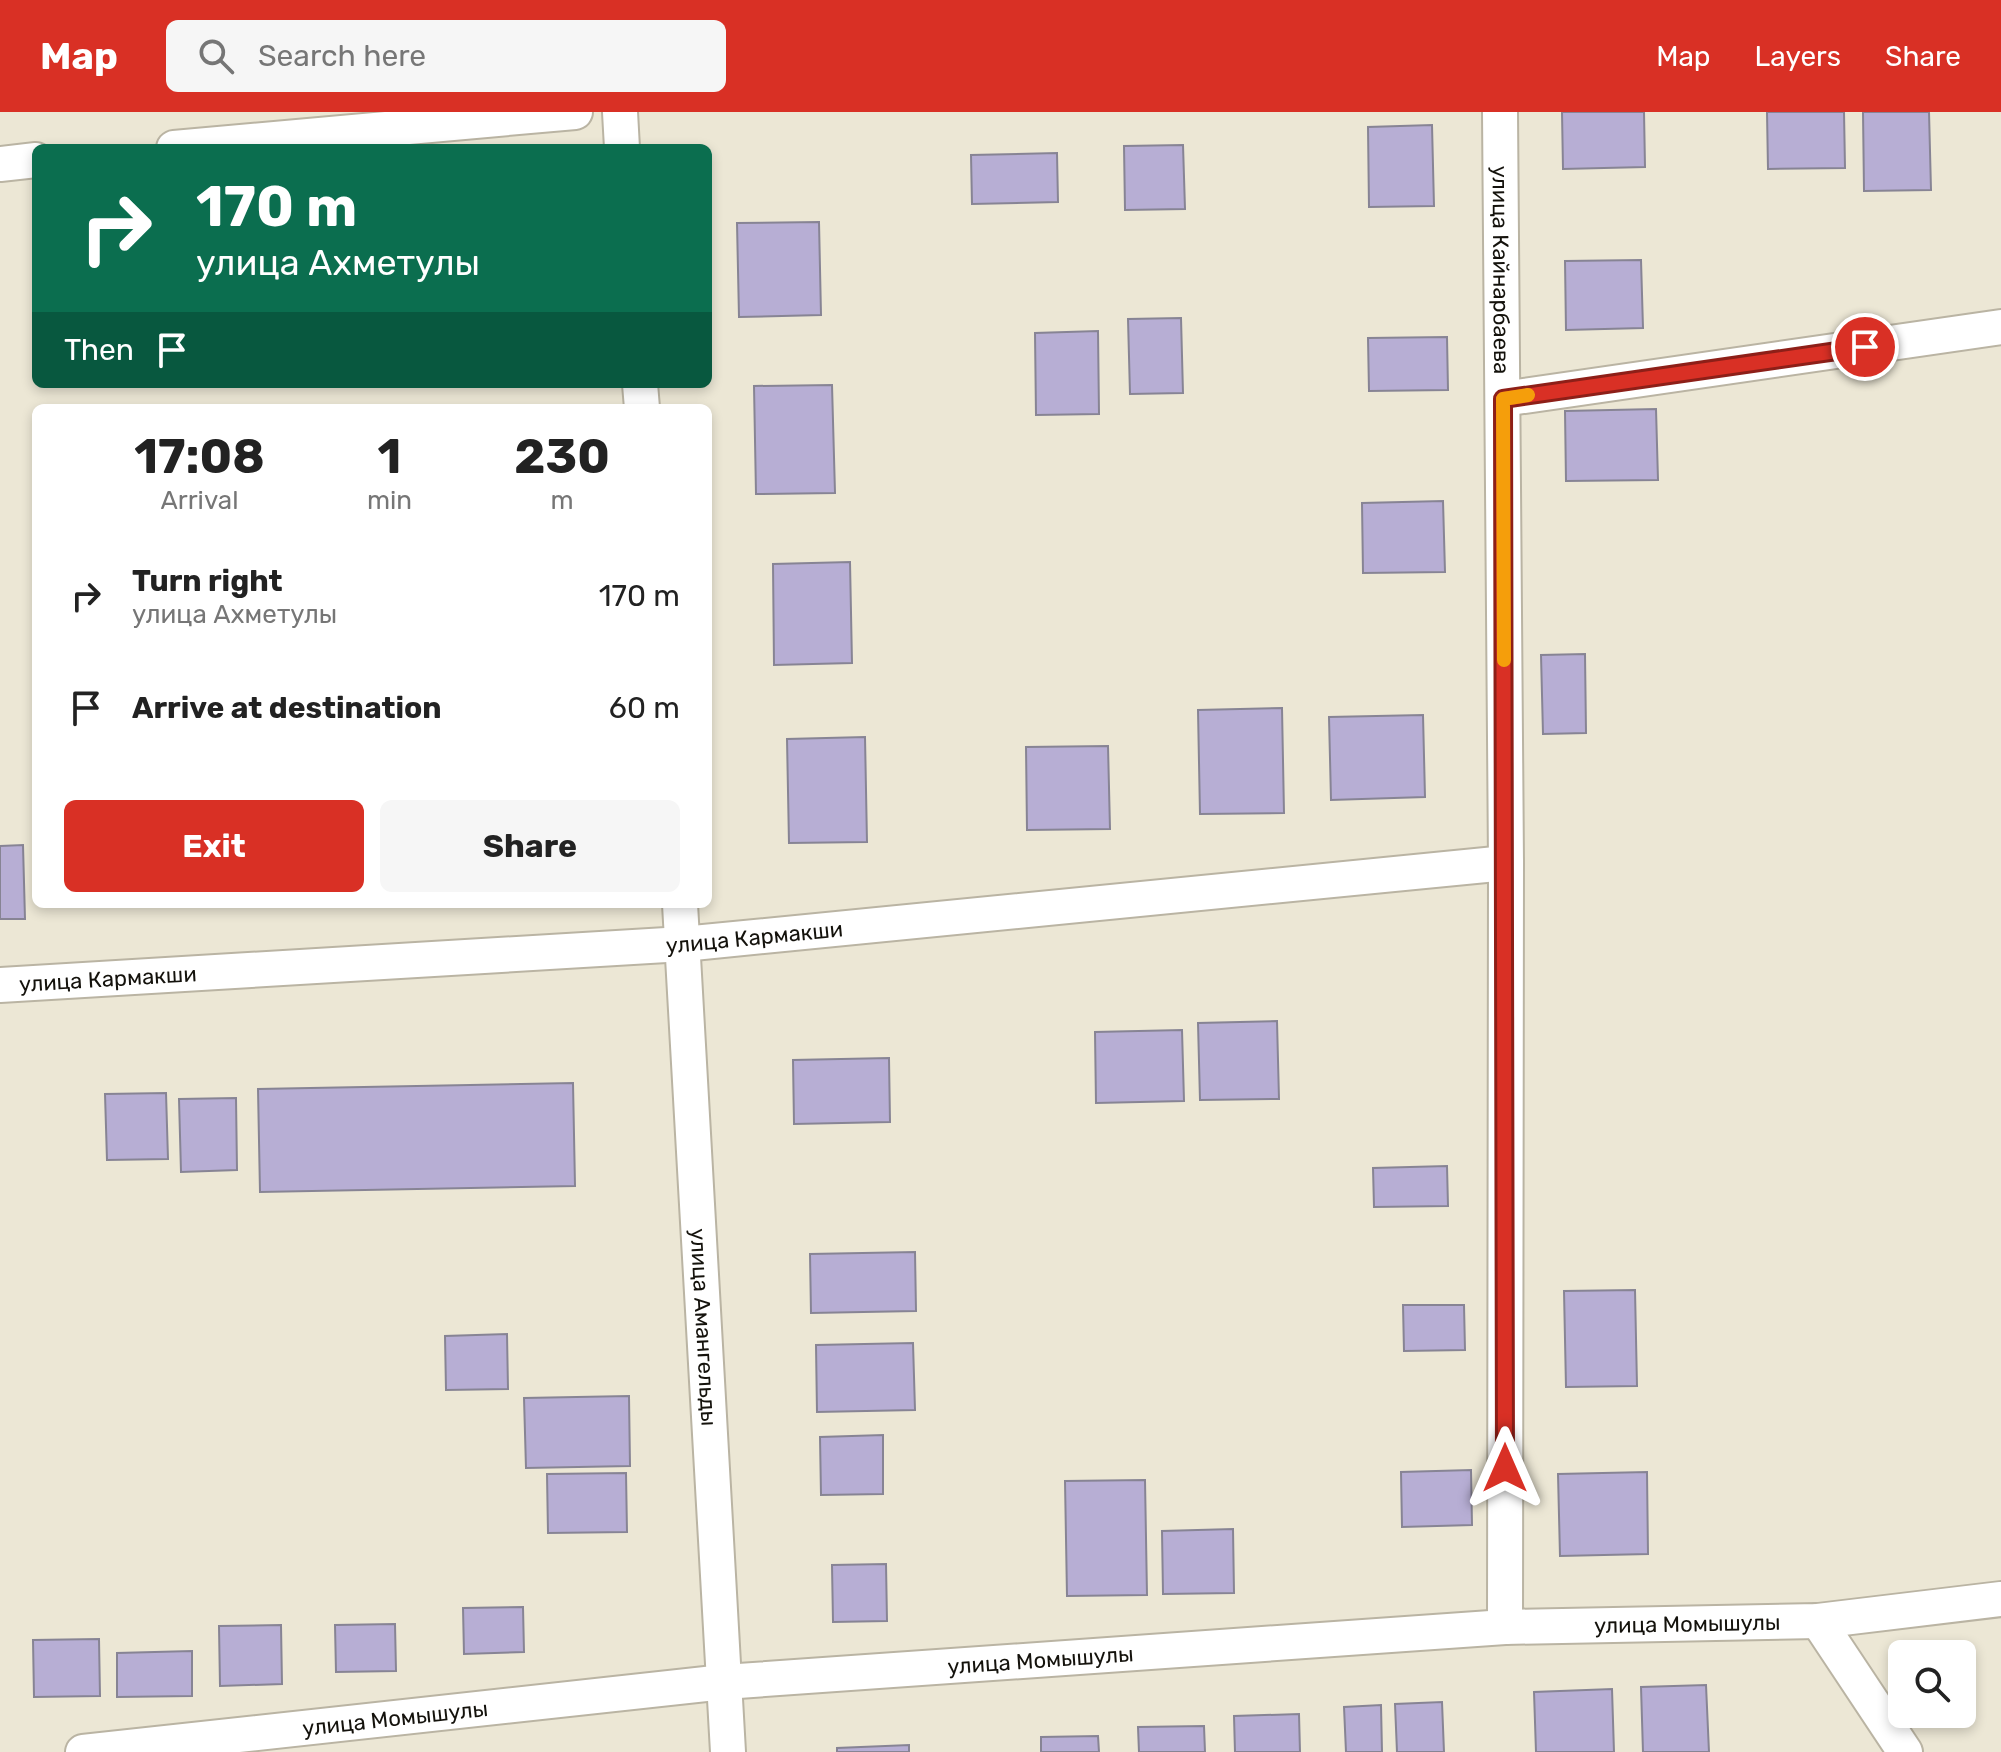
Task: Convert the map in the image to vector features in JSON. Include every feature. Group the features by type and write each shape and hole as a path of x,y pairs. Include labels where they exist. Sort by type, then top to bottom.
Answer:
{"street":[{"path":"219,144 575,112"},
{"path":"620,112 622,144"},
{"name":"улица Кайнарбаева","path":"1500,112 1506,863 1505,1627"},
{"path":"0,164 32,160"},
{"path":"1503,399 2001,327"},
{"name":"улица Кармакши","path":"0,985 683,944 1506,863"},
{"name":"улица Амангельды","path":"680,908 728,1752"},
{"name":"улица Момышулы","path":"83,1752 724,1682 1505,1627 1818,1621 2001,1599"},
{"path":"1818,1621 1905,1752"}],"building":[{"path":"1562,112 1644,112 1645,167 1563,169"},
{"path":"1767,112 1844,112 1845,168 1768,169"},
{"path":"1863,112 1929,112 1931,190 1864,191"},
{"path":"1432,125 1434,206 1369,207 1368,127"},
{"path":"1183,145 1185,209 1125,210 1124,146"},
{"path":"1057,153 1058,202 972,204 971,155"},
{"path":"819,222 821,315 739,317 737,223"},
{"path":"1641,260 1643,328 1566,330 1565,261"},
{"path":"1181,318 1183,393 1130,394 1128,319"},
{"path":"1098,331 1099,414 1036,415 1035,333"},
{"path":"1447,337 1448,390 1369,391 1368,338"},
{"path":"832,385 835,493 756,494 754,386"},
{"path":"1656,409 1658,480 1566,481 1565,411"},
{"path":"1443,501 1445,572 1363,573 1362,503"},
{"path":"850,562 852,663 774,665 773,564"},
{"path":"1585,654 1586,733 1543,734 1541,655"},
{"path":"1282,708 1284,813 1200,814 1198,710"},
{"path":"1423,715 1425,797 1331,800 1329,717"},
{"path":"865,737 867,842 789,843 787,739"},
{"path":"1108,746 1110,829 1027,830 1026,747"},
{"path":"23,845 25,919 0,919 0,846"},
{"path":"1277,1021 1279,1099 1200,1100 1198,1023"},
{"path":"1182,1030 1184,1101 1096,1103 1095,1032"},
{"path":"889,1058 890,1122 794,1124 793,1060"},
{"path":"573,1083 575,1186 260,1192 258,1089"},
{"path":"166,1093 168,1159 107,1160 105,1094"},
{"path":"236,1098 237,1170 181,1172 179,1099"},
{"path":"1447,1166 1448,1206 1374,1207 1373,1168"},
{"path":"915,1252 916,1311 811,1313 810,1254"},
{"path":"1635,1290 1637,1386 1566,1387 1564,1291"},
{"path":"1403,1305 1464,1305 1465,1350 1404,1351"},
{"path":"507,1334 508,1389 446,1390 445,1336"},
{"path":"913,1343 915,1410 817,1412 816,1345"},
{"path":"629,1396 630,1466 526,1468 524,1398"},
{"path":"883,1435 883,1494 821,1495 820,1437"},
{"path":"1471,1470 1472,1525 1402,1527 1401,1472"},
{"path":"1647,1472 1648,1554 1560,1556 1558,1474"},
{"path":"626,1473 627,1532 548,1533 547,1474"},
{"path":"1145,1480 1147,1595 1067,1596 1065,1481"},
{"path":"1233,1529 1234,1593 1163,1594 1162,1531"},
{"path":"886,1564 887,1621 833,1622 832,1565"},
{"path":"523,1607 524,1652 464,1654 463,1608"},
{"path":"395,1624 396,1671 336,1672 335,1625"},
{"path":"281,1625 282,1684 220,1686 219,1626"},
{"path":"99,1639 100,1696 34,1697 33,1640"},
{"path":"192,1651 192,1696 117,1697 117,1653"},
{"path":"1706,1685 1709,1752 1643,1752 1641,1687"},
{"path":"1612,1689 1614,1752 1536,1752 1534,1692"},
{"path":"1442,1702 1444,1752 1397,1752 1395,1704"},
{"path":"1381,1705 1382,1752 1346,1752 1344,1707"},
{"path":"1299,1714 1300,1752 1235,1752 1234,1716"},
{"path":"1204,1726 1205,1752 1139,1752 1138,1727"},
{"path":"1098,1736 1099,1752 1041,1752 1041,1737"},
{"path":"909,1745 909,1752 837,1752 837,1748"}],"slow traffic":[{"path":"1504,660 1503,399 1528,395"}],"route":[{"path":"1505,1468 1503,399 1865,347"}]}
